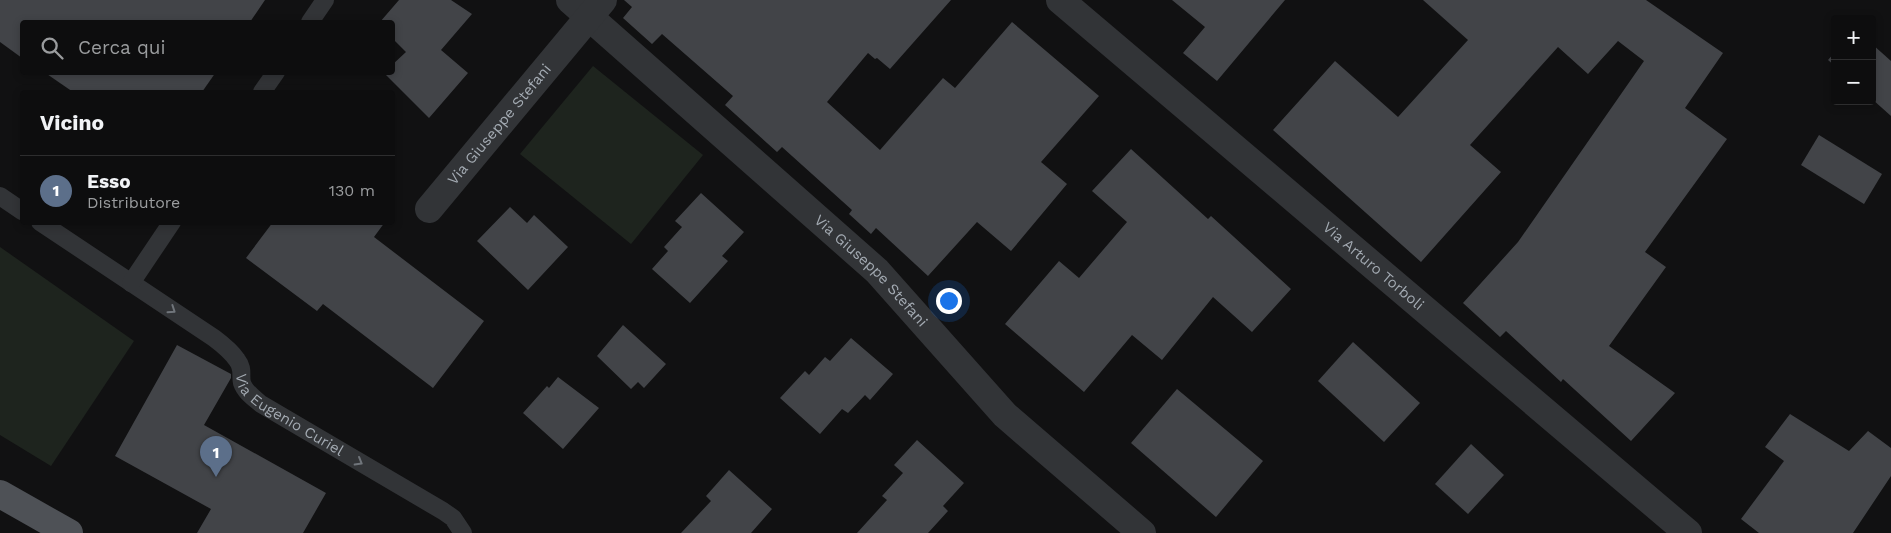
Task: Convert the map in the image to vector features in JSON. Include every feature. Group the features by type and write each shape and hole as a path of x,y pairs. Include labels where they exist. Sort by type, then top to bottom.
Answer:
{"main road":[{"path":"0,494 69,533"}],"street":[{"name":"Via Arturo Torboli","path":"1060,0 1688,533"},
{"name":"Via Giuseppe Stefani","path":"429,209 588,6 877,271 1005,416 1142,533"}],"lane":[{"path":"311,20 326,0"},
{"path":"263,90 274,75"},
{"path":"0,196 20,210"},
{"name":"Via Eugenio Curiel","path":"44,225 228,349 238,360 242,371 242,382 247,391 261,404 443,511 453,518 463,533"},
{"path":"131,283 170,225"}],"shaded area":[{"path":"593,66 703,155 631,244 520,154"},
{"path":"0,247 134,341 51,466 0,435"}],"building":[{"path":"0,0 265,0 251,20 20,20 20,57 0,42"},
{"path":"399,0 451,0 472,14 441,50 468,73 429,118 386,75 395,75 395,62 406,52 395,41 395,20 382,20"},
{"path":"624,0 951,0 890,69 868,53 827,102 880,150 943,78 955,88 1012,22 1099,96 1041,162 1067,184 1011,251 977,222 928,276 876,228 871,234 849,214 852,210 782,147 777,152 725,105 733,96 662,34 652,44 623,18 632,7"},
{"path":"1172,0 1285,0 1217,81 1183,53 1205,27"},
{"path":"1423,0 1646,0 1723,53 1685,108 1727,139 1645,252 1666,267 1609,346 1675,393 1631,441 1563,379 1561,382 1506,331 1500,337 1463,303 1518,242 1644,61 1618,41 1588,74 1558,47 1470,145 1501,172 1421,262 1273,130 1335,61 1398,117 1468,40"},
{"path":"1876,48 1891,61 1891,116 1876,103"},
{"path":"48,75 214,75 203,90 70,90"},
{"path":"1819,135 1882,174 1864,204 1801,165"},
{"path":"1131,149 1208,219 1211,216 1291,289 1252,332 1213,297 1162,360 1132,335 1084,392 1005,324 1059,261 1079,278 1127,222 1092,191"},
{"path":"701,193 744,232 722,256 728,261 690,303 652,269 668,251 664,247 682,227 675,221"},
{"path":"510,207 527,223 534,215 568,247 528,290 477,241"},
{"path":"271,225 383,225 374,237 484,321 433,388 323,304 317,311 246,258"},
{"path":"623,325 666,364 644,388 638,382 631,389 597,356"},
{"path":"851,338 893,374 870,400 865,395 848,413 842,409 820,434 780,398 805,371 809,375 825,357 830,361"},
{"path":"1353,342 1420,403 1384,442 1318,381"},
{"path":"177,345 231,374 231,378 204,425 326,493 303,533 197,533 211,509 115,456"},
{"path":"558,377 599,408 563,449 523,413 547,386 549,388"},
{"path":"1177,389 1263,461 1216,517 1131,443"},
{"path":"1790,414 1849,451 1868,431 1891,448 1891,476 1853,533 1759,533 1741,519 1784,461 1765,447"},
{"path":"917,440 964,483 943,506 948,511 928,533 857,533 887,500 882,496 903,473 894,465"},
{"path":"1471,444 1504,475 1468,514 1435,484"},
{"path":"729,470 772,509 751,533 681,533 711,501 706,496"}],"place":[{"name":"Esso","path":"216,477"}]}
